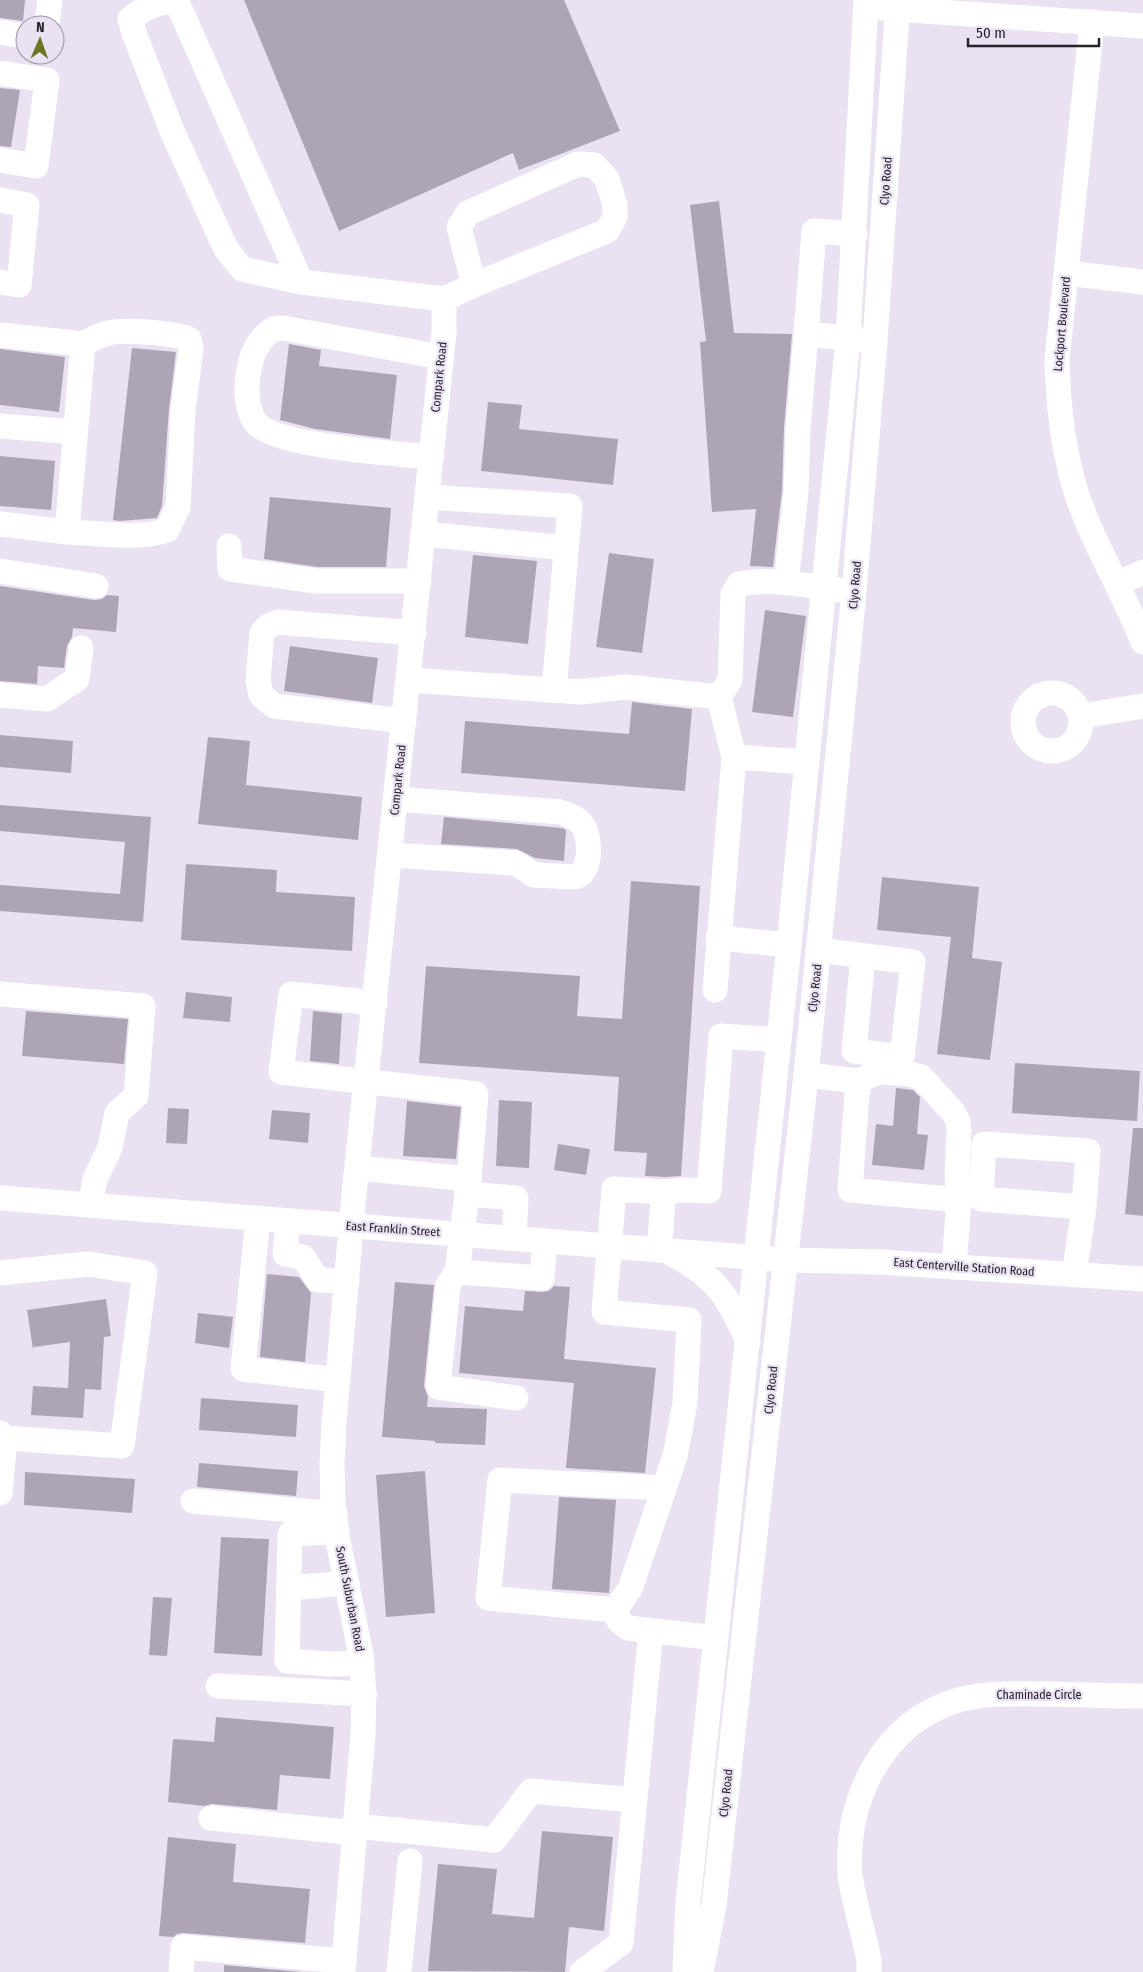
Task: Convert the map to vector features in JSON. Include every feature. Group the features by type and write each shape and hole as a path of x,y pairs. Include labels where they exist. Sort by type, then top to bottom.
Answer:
{"street":[{"path":"48,15 50,0"},
{"path":"301,282 177,2 164,1 145,8 130,19 134,33 172,131 226,248 242,269 301,282 444,299 474,284 607,231 615,217 615,205 607,179 594,165 578,164 468,213 459,227 474,284"},
{"path":"685,1972 688,1902 789,945 848,339 866,3 898,4 1143,26"},
{"name":"Clyo Road","path":"701,1972 714,1905 806,1074 854,592 875,341 898,4"},
{"name":"Lockport Boulevard","path":"1092,22 1057,360 1061,426 1068,463 1077,494 1095,539 1140,626"},
{"path":"0,32 15,34"},
{"path":"0,73 47,80 36,166 0,160"},
{"path":"0,200 27,205 19,285 0,282"},
{"path":"786,583 796,492 798,429 814,231 855,234"},
{"path":"1066,273 1143,282"},
{"name":"Compark Road","path":"352,1226 443,345 444,299"},
{"path":"431,457 306,442 274,434 256,423 248,398 247,380 250,362 259,343 272,330 283,328 443,345"},
{"path":"0,335 83,344 108,333 131,332 179,335 189,339 191,349 183,410 178,507 167,530 158,533 136,534 67,532 0,524"},
{"path":"806,334 875,341"},
{"path":"67,532 83,344"},
{"path":"0,426 75,432"},
{"path":"427,497 570,506 554,690"},
{"path":"424,534 566,548"},
{"path":"230,546 230,569 316,581 419,581"},
{"path":"0,571 96,586"},
{"path":"1117,584 1143,572"},
{"path":"715,990 734,757 719,696 730,680 733,594 739,584 750,582 786,583 854,592"},
{"path":"404,721 274,706 261,694 258,680 262,633 268,626 278,622 414,633"},
{"path":"0,695 47,699 77,679 81,648"},
{"path":"408,680 580,692 626,688 719,696"},
{"path":"1081,716 1143,706"},
{"path":"734,757 806,762"},
{"path":"390,855 516,862 534,874 574,877 580,876 584,872 587,861 588,841 583,825 572,816 560,812 396,799"},
{"path":"718,938 789,945"},
{"path":"818,950 863,956"},
{"path":"376,1003 291,994 281,1072 476,1094 457,1272 448,1285 438,1387 516,1398"},
{"path":"1,1001 144,1006 136,1096 116,1113 110,1148 95,1179 90,1205"},
{"path":"615,1610 630,1589 675,1456 684,1402 689,1320 604,1312 614,1189 664,1192 685,1190 709,1191 720,1036 779,1040"},
{"path":"806,1074 858,1081 879,1072 909,1074 921,1077 953,1112 958,1121 959,1132 957,1175 959,1200 954,1267"},
{"path":"858,1081 850,1190 959,1200"},
{"path":"1074,1275 1084,1207 1088,1151 984,1144 981,1199 1084,1207"},
{"path":"358,1168 467,1187 516,1198 514,1238"},
{"path":"664,1192 662,1250 693,1265 716,1284 730,1303 748,1341"},
{"name":"East Franklin Street","path":"0,1198 786,1260"},
{"path":"258,1218 243,1369 337,1387"},
{"path":"285,1254 288,1221"},
{"name":"South Suburban Road","path":"343,1967 363,1734 364,1694 362,1663 336,1523 332,1464 352,1226"},
{"path":"457,1272 542,1278 545,1240"},
{"path":"254,1252 303,1257 318,1280 347,1281"},
{"name":"East Centerville Station Road","path":"786,1260 879,1262 1143,1279"},
{"path":"0,1273 88,1264 145,1273 122,1446 3,1436 0,1493"},
{"path":"246,1384 337,1387"},
{"path":"615,1610 488,1598 500,1480 663,1488"},
{"path":"193,1501 336,1523"},
{"path":"336,1523 290,1534 287,1661 330,1664 362,1663"},
{"path":"289,1588 347,1583"},
{"path":"615,1610 619,1621 628,1628 716,1638"},
{"path":"582,1972 621,1943 651,1631"},
{"path":"218,1686 364,1694"},
{"name":"Chaminade Circle","path":"869,1972 869,1960 850,1878 849,1846 856,1807 873,1768 894,1738 920,1716 955,1701 989,1695 1143,1696"},
{"path":"211,1818 494,1840 531,1791 635,1800"},
{"path":"399,1972 410,1861"},
{"path":"181,1972 183,1947 343,1967"}],"building":[{"path":"0,0 25,0 24,15 15,15 15,20 0,18"},
{"path":"244,0 564,0 620,131 519,170 513,153 339,231"},
{"path":"0,88 20,90 11,147 0,146"},
{"path":"719,201 734,333 792,334 784,428 782,491 773,567 750,566 756,509 712,512 700,342 706,341 690,205"},
{"path":"289,344 321,350 319,366 397,375 390,439 315,429 280,420"},
{"path":"132,348 176,352 169,409 162,506 157,518 120,521 113,520"},
{"path":"0,349 65,357 59,412 0,405"},
{"path":"488,402 522,405 519,429 618,439 613,485 481,471"},
{"path":"0,456 55,461 51,510 0,506"},
{"path":"270,497 391,508 386,567 317,567 264,559"},
{"path":"609,553 654,559 642,653 596,647"},
{"path":"473,555 537,561 528,644 465,637"},
{"path":"0,586 94,600 102,599 107,595 119,596 116,632 73,628 72,637 67,646 64,668 38,666 37,684 0,681"},
{"path":"765,610 806,616 793,717 752,712"},
{"path":"290,646 378,658 372,703 284,691"},
{"path":"632,702 692,709 685,791 461,773 465,721 629,734"},
{"path":"0,735 73,741 71,773 0,767"},
{"path":"208,737 250,741 246,785 362,797 358,840 198,824"},
{"path":"0,805 151,817 143,922 0,911 0,885 120,894 125,842 0,831"},
{"path":"444,817 562,828 566,830 564,861 535,858 517,849 441,844"},
{"path":"186,864 277,870 276,892 355,897 352,951 181,940"},
{"path":"882,877 979,887 972,958 1002,962 990,1060 937,1054 951,937 877,930"},
{"path":"631,881 700,886 681,1176 645,1176 647,1153 614,1151 619,1077 419,1063 426,966 580,976 577,1016 622,1019"},
{"path":"186,992 232,997 230,1022 183,1018"},
{"path":"26,1011 128,1019 124,1064 22,1056"},
{"path":"313,1011 342,1014 339,1064 310,1061"},
{"path":"1015,1063 1140,1071 1137,1121 1012,1113"},
{"path":"896,1088 913,1090 920,1097 917,1134 928,1135 924,1170 872,1165 876,1124 893,1126"},
{"path":"499,1100 532,1102 529,1168 496,1166"},
{"path":"407,1101 461,1107 456,1159 403,1156"},
{"path":"168,1108 189,1109 187,1144 166,1143"},
{"path":"272,1110 310,1113 308,1143 269,1139"},
{"path":"1133,1128 1143,1128 1143,1216 1125,1214"},
{"path":"558,1144 590,1149 586,1175 554,1170"},
{"path":"267,1274 299,1277 311,1293 305,1362 260,1357"},
{"path":"395,1282 434,1285 424,1386 428,1396 427,1407 487,1409 485,1445 435,1443 435,1441 382,1437"},
{"path":"554,1286 570,1287 564,1359 656,1368 645,1473 566,1468 574,1383 459,1373 465,1306 523,1311 525,1291 549,1291"},
{"path":"106,1299 111,1336 104,1337 101,1390 85,1389 83,1418 31,1415 33,1386 68,1388 70,1342 35,1347 35,1345 33,1349 27,1310"},
{"path":"198,1313 233,1317 229,1348 195,1343"},
{"path":"201,1398 298,1405 296,1437 199,1430"},
{"path":"199,1463 298,1471 296,1496 197,1487"},
{"path":"425,1471 435,1613 386,1617 376,1475"},
{"path":"25,1472 135,1479 132,1513 24,1505"},
{"path":"559,1497 616,1500 609,1593 552,1589"},
{"path":"221,1537 269,1539 262,1656 214,1653"},
{"path":"153,1597 172,1598 167,1656 149,1655"},
{"path":"216,1717 334,1727 330,1779 280,1775 277,1810 168,1802 173,1739 214,1742"},
{"path":"542,1831 613,1837 604,1931 569,1927 565,1972 428,1971 438,1864 497,1869 492,1914 534,1918"},
{"path":"168,1837 236,1844 233,1882 310,1889 305,1943 184,1933 173,1937 159,1936"},
{"path":"224,1965 302,1972 224,1972"}]}
